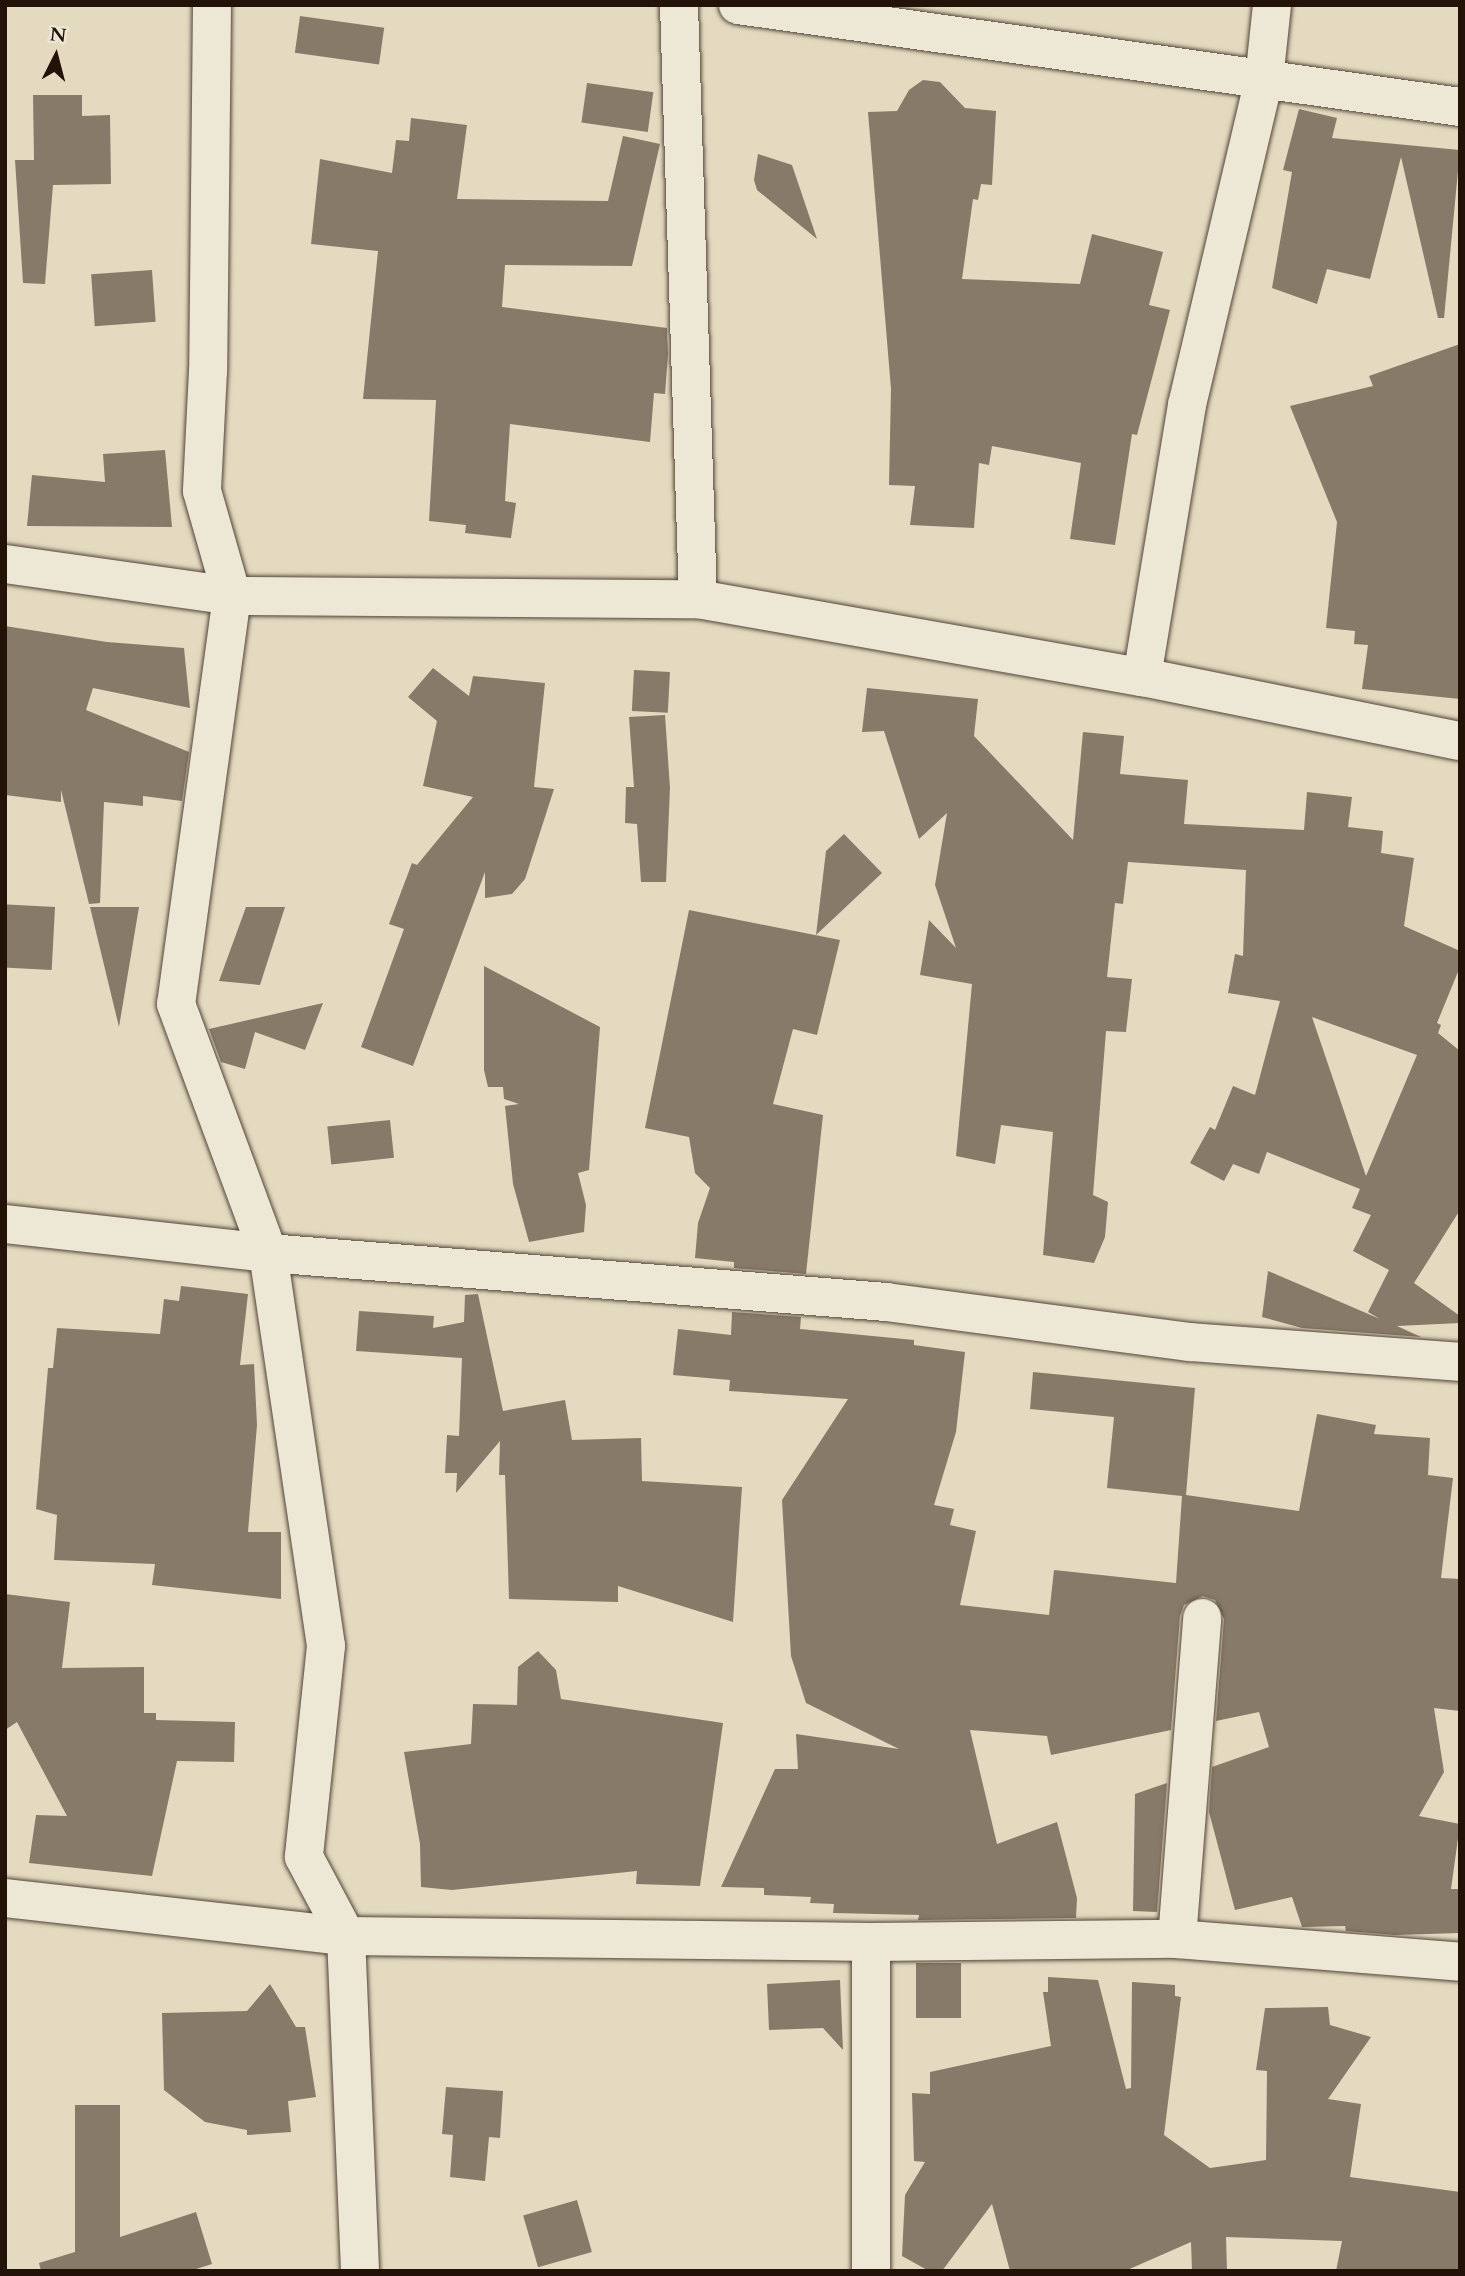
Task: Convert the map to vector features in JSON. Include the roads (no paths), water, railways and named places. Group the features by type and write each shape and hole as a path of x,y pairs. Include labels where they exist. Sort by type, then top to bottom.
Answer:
{"street":[{"path":"212,5 208,371 202,491 232,596 176,1004 268,1253 326,1646 304,1857 346,1936 360,2271"},
{"path":"679,5 698,599"},
{"path":"738,5 1460,107"},
{"path":"1142,677 1187,405 1264,80 1272,5"},
{"path":"5,564 232,596 698,599 1142,677 1460,741"},
{"path":"5,1224 268,1253 886,1302 1190,1342 1460,1362"},
{"path":"1177,1939 1202,1618"},
{"path":"5,1898 346,1936 871,1942 1177,1939 1460,1962"},
{"path":"871,1942 872,2271"}]}
